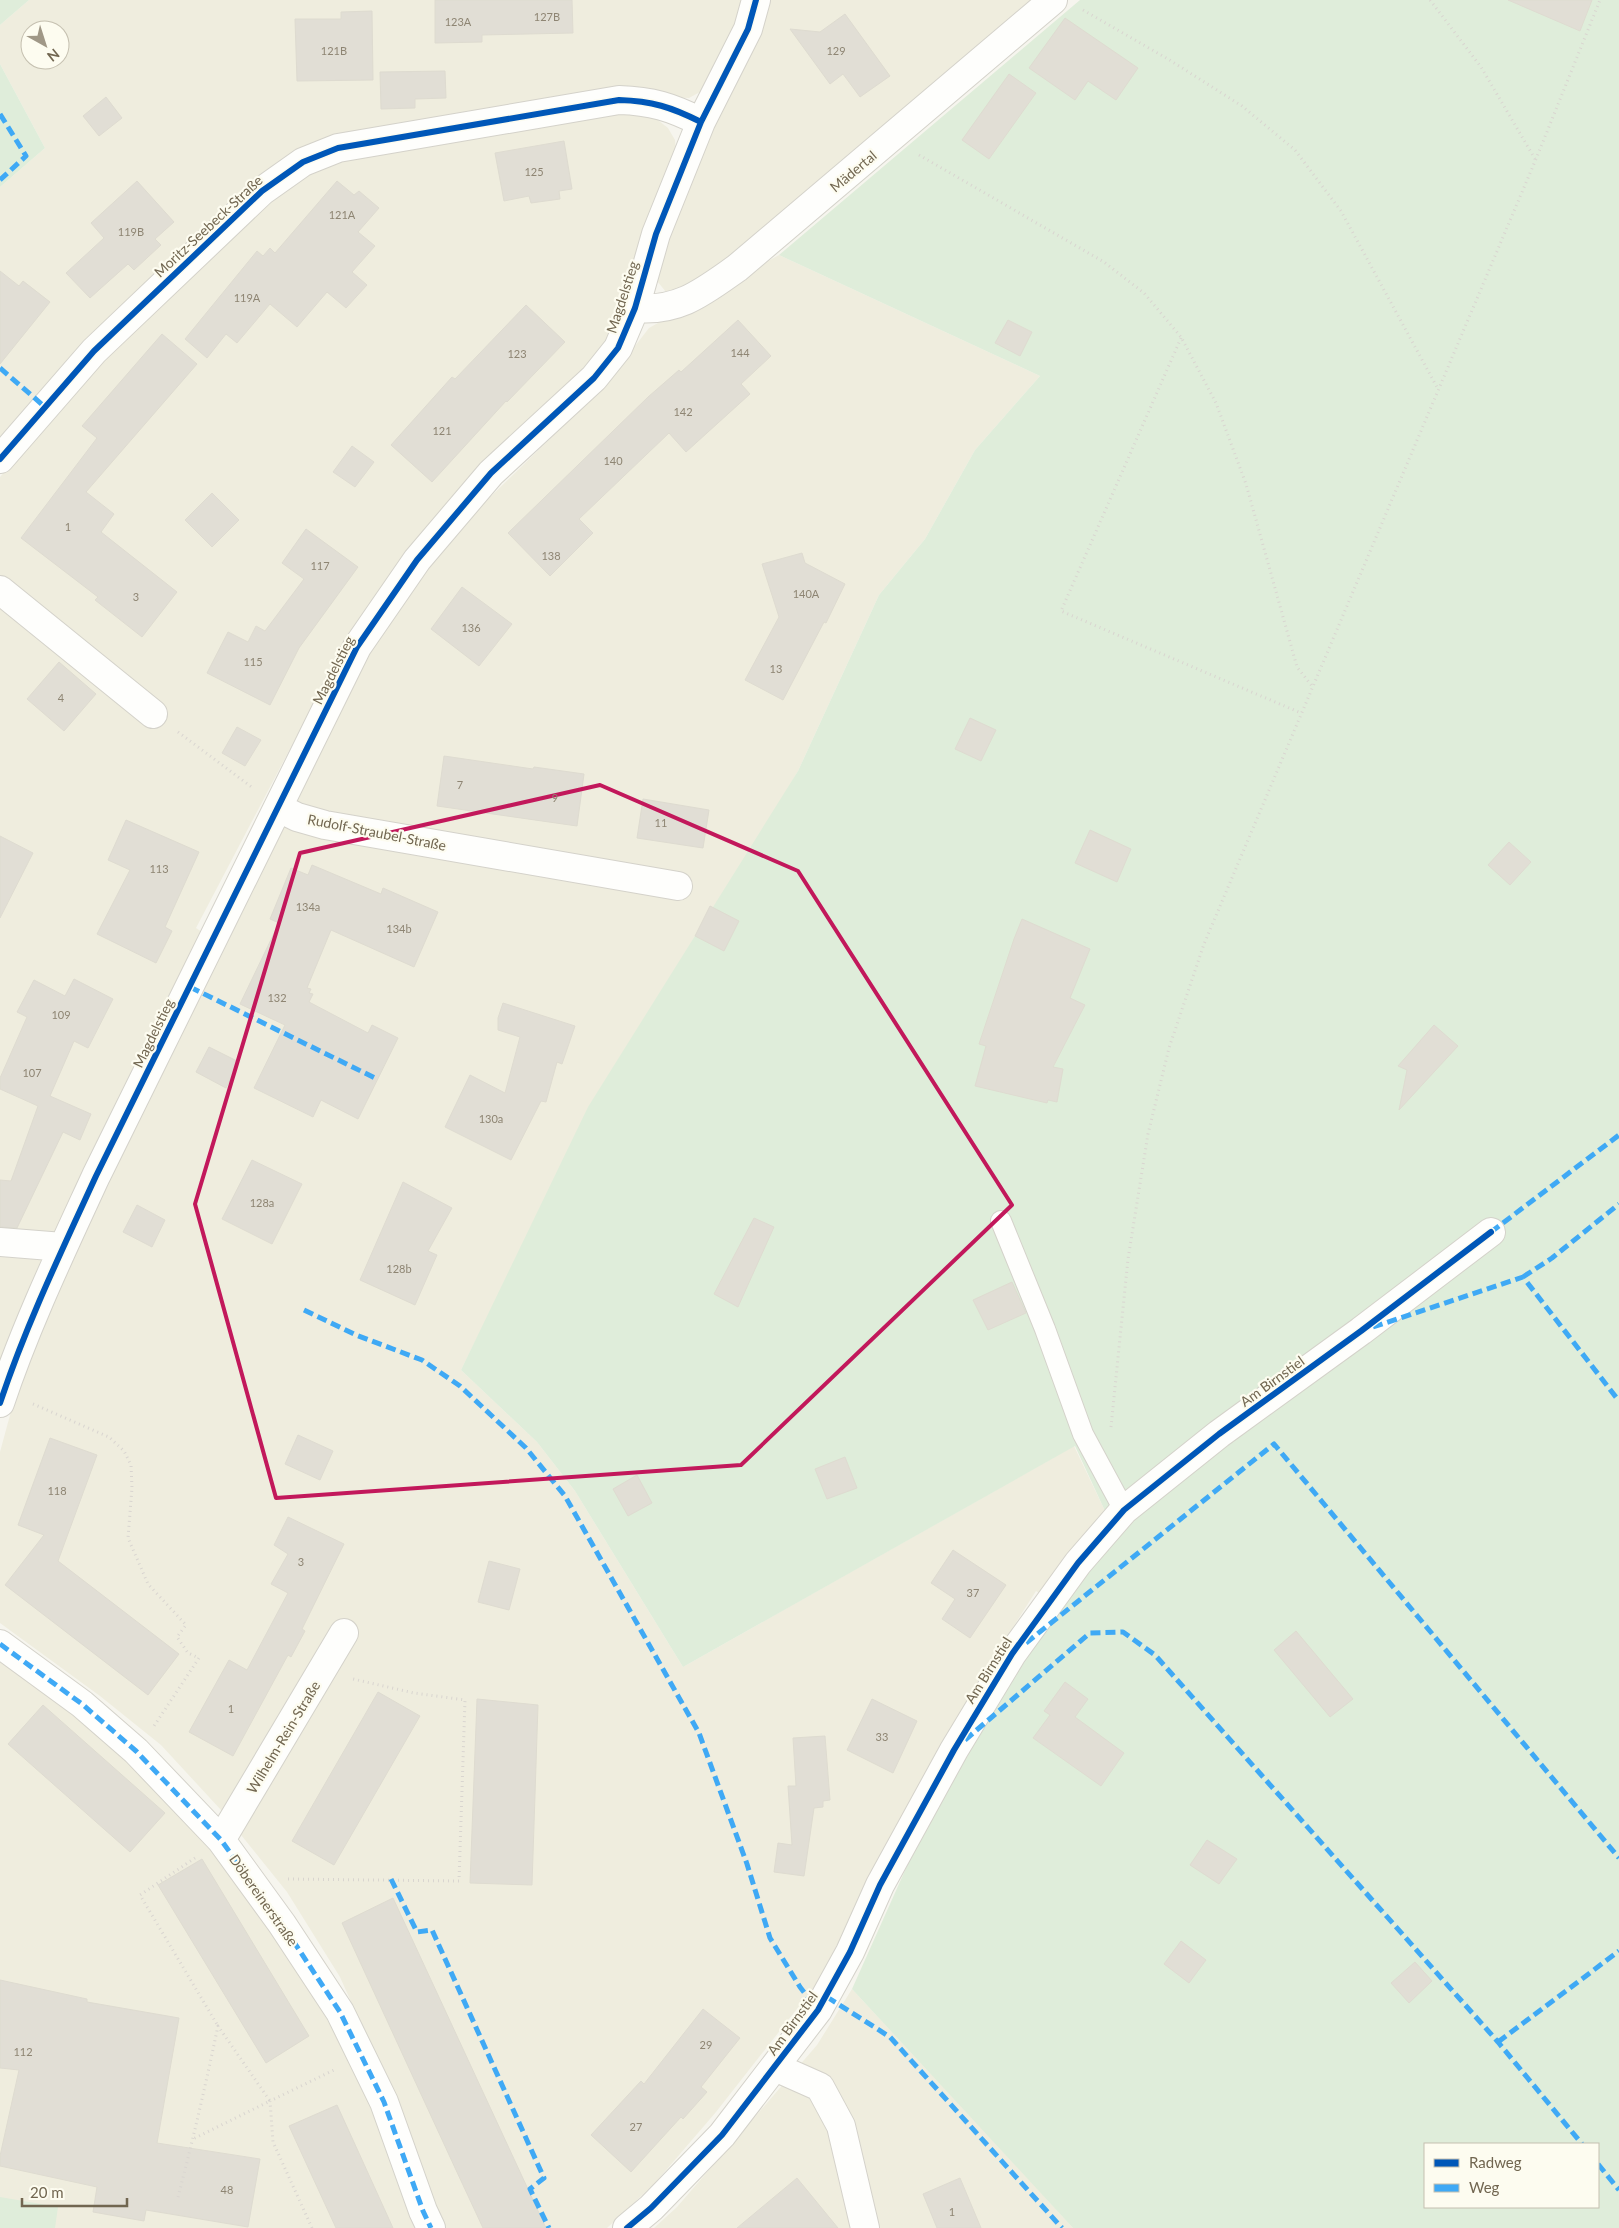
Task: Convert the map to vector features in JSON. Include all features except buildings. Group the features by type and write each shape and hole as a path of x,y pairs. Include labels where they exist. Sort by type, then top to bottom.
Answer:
{"street":[{"name":"Magdelstieg","path":"12,1402 11,1371 63,1247 96,1176 357,647 416,560 491,474 594,378 618,348 635,308 656,234 702,122 748,29 756,0"},
{"name":"Mädertal","path":"635,308 653,310 673,306 696,297 737,268 892,139 1053,0"},
{"name":"Moritz-Seebeck-Straße","path":"0,459 94,351 262,190 303,162 338,148 619,100 646,101 676,110 702,122"},
{"path":"0,590 153,714"},
{"name":"Rudolf-Straubel-Straße","path":"279,808 297,817 324,825 678,886"},
{"name":"Am Birnstiel","path":"627,2228 651,2208 722,2134 775,2067 827,1996 850,1952 880,1885 954,1750 1012,1654 1078,1563 1124,1510 1219,1434 1361,1331 1491,1232"},
{"path":"0,1242 63,1247"},
{"name":"Wilhelm-Rein-Straße","path":"221,1840 344,1633"},
{"name":"Döbereinerstraße","path":"0,1644 82,1704 136,1751 221,1840 282,1924 340,2012 384,2102 422,2211 431,2228"},
{"path":"775,2067 820,2087 841,2126 865,2228"}],"lane":[{"path":"1001,1222 1045,1329 1083,1434 1124,1510"}],"path":[{"path":"1430,0 1480,68 1536,160"},
{"path":"1111,1427 1128,1259 1148,1134 1169,1048 1204,944 1300,712 1536,160 1600,0"},
{"path":"1082,10 1168,59 1242,106 1295,150 1341,211 1438,389"},
{"path":"892,139 1104,262 1144,293 1181,337 1216,403 1246,484 1297,667 1312,686"},
{"path":"1181,337 1061,611 1300,712"},
{"path":"153,714 279,808"},
{"path":"12,1402 109,1437 124,1451 131,1465 132,1488 128,1538 148,1584 186,1625 177,1637 188,1653 199,1658 150,1732"},
{"path":"289,1879 459,1881 465,1700 414,1692 322,1672"},
{"path":"221,1840 140,1895 218,2026 270,2101 273,2142 312,2228"},
{"path":"178,2197 218,2026"},
{"path":"193,2139 319,2077"}],"highlighted area":[{"path":"600,785 798,871 1012,1205 741,1465 276,1498 195,1204 300,853"}],"shaded area":[{"path":"29,0 746,0 713,76 700,92 689,98 670,97 327,141 0,442 0,187 45,148 0,64 0,25"},
{"path":"764,0 1031,0 732,259 677,293 666,292 653,276"},
{"path":"622,111 650,114 668,128 675,140 676,157 624,304 606,343 335,663 196,928 205,934 0,1365 0,477 102,357 271,196 309,169 349,155"},
{"path":"779,255 1040,376 975,450 925,539 879,595 798,771 492,1308 461,1370 537,1442 575,1491 683,1667 1074,1446 1105,1511 1042,1595 1036,1591 994,1657 910,1804 822,1977 716,2112 655,2183 607,2228 443,2228 376,2058 340,1977 287,1892 221,1810 161,1745 100,1696 0,1623 0,1452 16,1393 90,1211 379,631 440,546 603,387 649,328"},
{"path":"0,1656 119,1748 251,1891 332,2028 364,2088 422,2228 0,2228"},
{"path":"852,1989 1073,2228 654,2228 677,2207 817,2045"}],"green space":[{"path":"0,0 29,0 0,25"},
{"path":"1080,0 1619,0 1619,2228 1073,2228 852,1989 911,1857 986,1709 1105,1511 1075,1446 683,1667 575,1491 537,1442 461,1370 588,1107 798,771 879,595 925,539 975,450 1040,376 779,255"},
{"path":"0,64 45,148 0,187"},
{"path":"0,2197 58,2207 55,2228 0,2228"}],"marked path":[{"path":"0,114 26,156 0,180"},
{"path":"0,368 45,407"},
{"path":"190,987 377,1079"},
{"path":"1491,1232 1619,1135"},
{"path":"1523,1277 1552,1258 1619,1204"},
{"path":"1373,1327 1523,1277 1619,1401"},
{"path":"304,1310 356,1335 422,1360 460,1386 526,1448 565,1496 699,1733 747,1864 770,1938 800,1987 818,2010"},
{"path":"1026,1643 1274,1444 1619,1858"},
{"path":"965,1740 1090,1633 1123,1632 1155,1655 1498,2042 1581,2143"},
{"path":"0,1644 82,1704 136,1751 221,1840 282,1924 340,2012 384,2102 423,2211 431,2228"},
{"path":"391,1879 417,1932 432,1930 544,2178 530,2189 549,2228"},
{"path":"1498,2042 1619,1951"},
{"path":"827,1997 890,2037 1062,2228"},
{"path":"1599,2165 1619,2190"}],"cycle path":[{"path":"0,1403 33,1316 96,1176 357,647 417,560 491,473 594,378 618,348 635,308 656,234 701,122 748,29 756,0"},
{"path":"0,459 94,351 262,191 303,162 338,148 619,100 661,106 701,122"},
{"path":"627,2228 651,2208 722,2135 818,2010 850,1952 880,1885 954,1750 1012,1654 1078,1563 1124,1510 1219,1434 1361,1331 1491,1232"}]}
